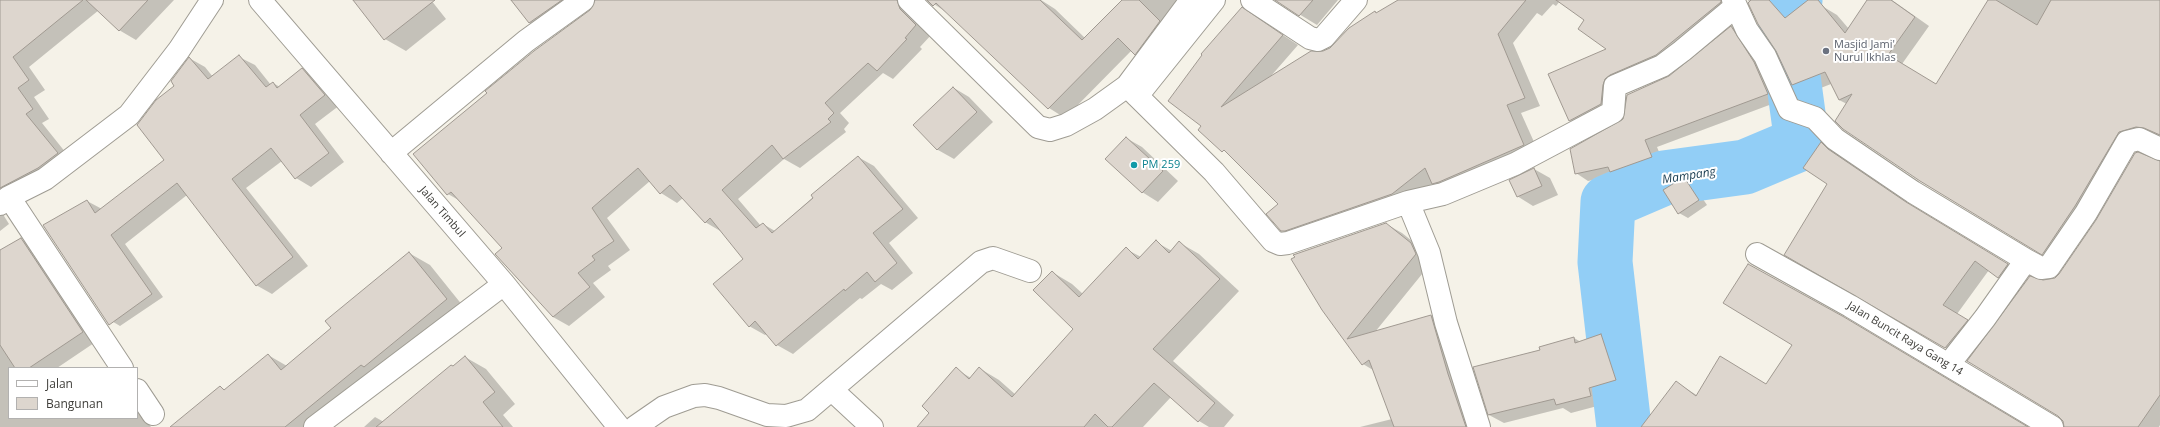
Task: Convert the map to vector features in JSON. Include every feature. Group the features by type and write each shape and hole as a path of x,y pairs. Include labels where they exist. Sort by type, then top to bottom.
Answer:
{"street":[{"path":"121,367 5,201 45,179 129,115 179,50 212,0"},
{"name":"Jalan Timbul","path":"260,0 504,284 619,427"},
{"path":"391,153 526,41 583,0"},
{"path":"909,0 1038,127 1050,130 1066,125 1132,91 1214,0"},
{"path":"1132,91 1191,0"},
{"path":"1252,0 1310,38 1318,40 1324,37 1356,0"},
{"path":"1132,91 1214,172 1273,240 1280,244 1288,243 1408,202 1443,194 1515,164 1613,112 1615,86 1662,66 1707,32 1735,3 1746,30 1765,56 1791,110 1813,117 1835,139 1913,192 2041,268 2049,267 2086,213 2127,142 2139,139 2160,149"},
{"path":"1408,202 1429,253 1446,323 1479,427"},
{"name":"Jalan Buncit Raya Gang 14","path":"1756,254 1850,306 2052,427"},
{"path":"636,427 664,408 694,396 705,395 719,398 767,415 786,416 807,410 981,262 993,258 1030,271"},
{"path":"1949,364 1985,318 2026,260"},
{"path":"315,427 504,284"},
{"path":"832,390 872,427"},
{"path":"138,392 153,414"}],"building":[{"path":"0,0 83,0 13,57 29,80 18,88 33,109 26,114 58,153 38,168 0,188"},
{"path":"86,0 148,0 119,31"},
{"path":"353,0 435,0 384,40"},
{"path":"511,0 562,0 529,23"},
{"path":"595,0 897,0 900,9 916,25 905,38 907,39 877,71 868,63 825,103 834,113 828,119 831,122 783,159 772,145 722,190 756,228 763,223 772,233 813,198 811,195 858,156 903,209 873,233 897,263 875,282 867,272 845,291 844,289 776,346 755,321 749,327 713,284 743,259 710,218 705,223 670,185 660,194 638,168 592,208 614,241 592,256 595,260 578,273 590,287 553,317 495,254 502,248 451,192 447,195 413,154 487,93 485,91 534,51 590,10"},
{"path":"927,0 1040,0 1082,40 1122,0 1139,0 1160,21 1135,55 1118,38 1048,109 936,3 933,6"},
{"path":"1275,0 1313,0 1299,16"},
{"path":"1398,0 1526,0 1498,34 1525,98 1507,105 1524,145 1432,184 1425,168 1392,194 1285,231 1281,231 1266,214 1278,204 1224,150 1222,152 1198,130 1201,126 1168,101 1202,55 1201,54 1242,7 1283,35 1221,107 1311,51 1323,51 1330,48 1349,28 1375,11 1376,13"},
{"path":"1556,0 1721,0 1721,2 1656,55 1610,75 1605,79 1603,85 1601,104 1569,121 1548,74 1606,49 1578,29 1584,20"},
{"path":"1751,0 1769,0 1785,18 1808,0 1818,0 1845,33 1867,0 1891,0 1915,17 1888,55 1936,84 1988,0 1996,0 2037,25 2051,0 2160,0 2160,135 2144,128 2136,127 2119,132 2075,206 2042,255 1920,181 1843,129 1835,121 1852,94 1839,100 1825,72 1792,85 1776,51 1758,24 1748,3"},
{"path":"1731,26 1754,62 1768,94 1645,140 1652,157 1610,172 1608,167 1575,174 1570,149 1623,119 1627,95 1669,76"},
{"path":"239,55 266,87 273,82 277,88 302,68 325,95 300,115 329,153 295,179 271,148 232,179 293,257 256,286 177,183 111,235 152,294 109,325 43,225 87,200 95,213 164,160 137,125 156,100 174,86 171,81 189,57 208,79"},
{"path":"953,87 977,112 937,150 913,125"},
{"name":"PM 259","path":"1126,137 1163,171 1142,193 1105,159"},
{"path":"1821,142 1828,149 1906,202 2008,264 1998,278 1975,261 1943,305 1968,320 1945,348 1784,255 1827,184 1803,168"},
{"path":"2138,152 2160,161 2160,395 2138,427 2064,427 2063,421 2058,416 1967,361 2030,276 2043,280 2055,278 2059,274 2096,220 2135,153"},
{"path":"1534,168 1542,186 1517,197 1509,180"},
{"path":"1684,177 1699,200 1678,214 1663,190"},
{"path":"1386,223 1411,243 1416,254 1347,339 1431,315 1448,374 1466,427 1394,427 1369,360 1362,365 1322,310 1291,259 1295,257 1293,255"},
{"path":"21,238 83,332 30,367 14,367 0,345 0,250"},
{"path":"1156,240 1169,253 1179,241 1220,279 1153,349 1215,403 1198,422 1154,383 1112,427 1108,427 1095,414 1084,427 917,427 929,413 922,406 956,367 969,379 979,367 1012,397 1073,329 1033,290 1052,271 1079,297 1126,247 1138,259"},
{"path":"409,252 447,299 364,367 361,365 285,427 170,427 220,386 224,390 268,354 281,370 331,328 325,321"},
{"path":"1748,264 1844,317 2028,427 1641,427 1676,381 1696,396 1720,356 1766,384 1792,345 1723,303"},
{"path":"1601,334 1616,380 1589,388 1591,396 1556,405 1554,399 1488,415 1473,367 1540,350 1539,347 1574,337 1575,343"},
{"path":"465,356 495,392 483,402 503,427 376,427 451,365 453,366"}],"waterway":[{"name":"Mampang","path":"1624,427 1605,262 1608,202 1664,178 1745,167 1802,143 1785,18 1795,0"}],"place":[{"name":"Masjid Jami' Nurul Ikhlas","path":"1826,51"},
{"name":"PM 259","path":"1134,165"}]}
